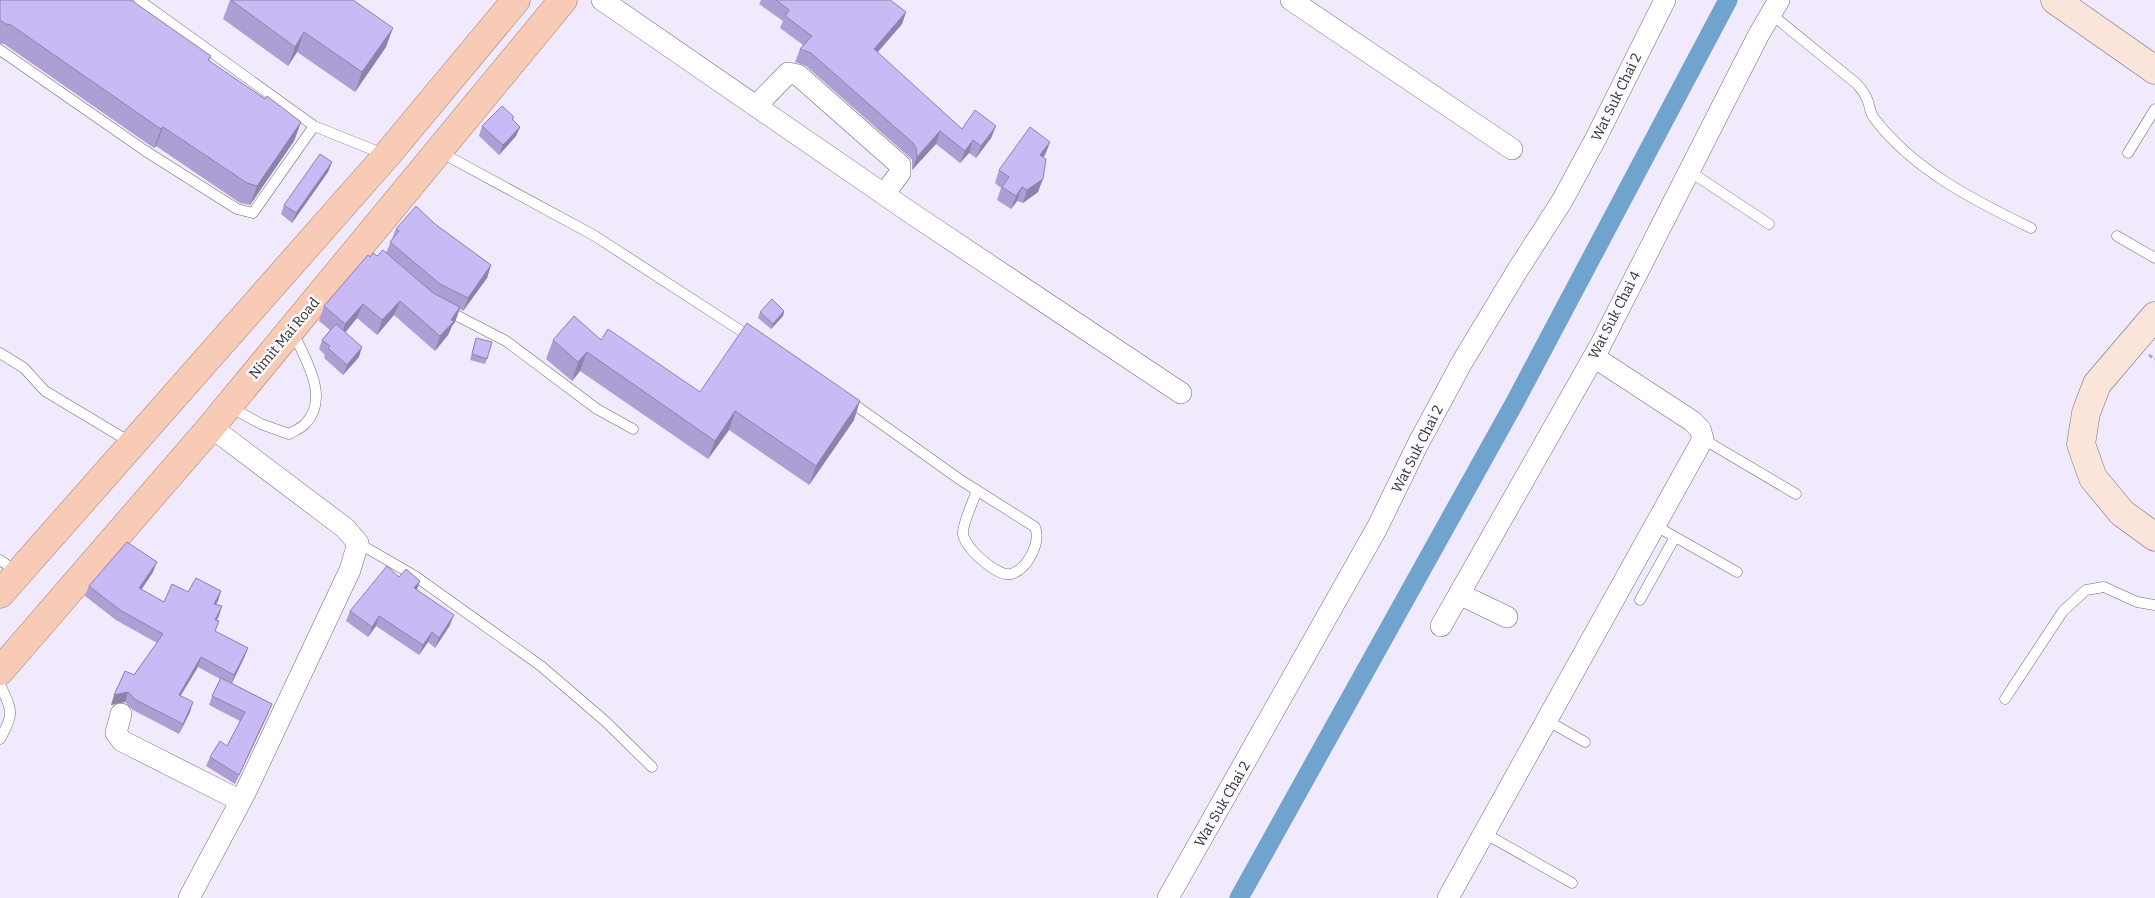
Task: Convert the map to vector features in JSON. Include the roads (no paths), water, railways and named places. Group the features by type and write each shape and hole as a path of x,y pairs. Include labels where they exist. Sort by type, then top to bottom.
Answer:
{"main road":[{"path":"0,594 9,567 134,444 387,155 516,0"},
{"name":"Nimit Mai Road","path":"0,671 211,427 292,329 366,247 437,151 563,0"}],"street":[{"path":"602,0 884,194 1181,393"},
{"name":"Wat Suk Chai 2","path":"1168,898 1377,528 1461,364 1562,201 1596,138 1665,0"},
{"path":"2055,0 2155,70"},
{"path":"1298,2 1512,149"},
{"name":"Wat Suk Chai 4","path":"1441,626 1594,356 1775,7"},
{"path":"756,106 788,73 798,74 900,165 900,172 884,194"},
{"path":"2155,316 2097,384 2086,413 2081,444 2093,478 2122,513 2155,537"},
{"path":"1448,898 1703,439 1700,429 1692,421 1594,356"},
{"path":"189,898 241,801 350,570 358,543 345,528 211,427"},
{"path":"1459,594 1507,618"},
{"path":"121,714 116,733 122,741 241,801"}],"lane":[{"path":"139,0 314,126 387,155"},
{"path":"1775,7 1857,84 1867,97 1872,116 1892,138 1928,170 1994,210 2031,228"},
{"path":"0,50 144,150 237,209 253,213 314,126"},
{"path":"2128,153 2155,109"},
{"path":"437,151 596,236 759,342"},
{"path":"1689,171 1769,224"},
{"path":"2117,236 2155,258"},
{"path":"438,306 506,341 597,408 633,429"},
{"path":"228,406 261,424 289,434 306,423 313,407 316,387 292,329"},
{"path":"0,353 24,368 45,392 134,444"},
{"path":"838,393 977,490 1035,527 1038,535 1037,544 1020,569 1010,574 1000,573 965,542 963,532 977,490"},
{"path":"1703,439 1796,494"},
{"path":"1654,525 1737,572"},
{"path":"1640,600 1675,537"},
{"path":"358,543 415,576 541,666 605,721 652,767"},
{"path":"2004,699 2063,611 2086,590 2104,587 2137,602 2155,605"},
{"path":"0,684 9,706 11,719 0,739"},
{"path":"1546,720 1585,742"},
{"path":"1484,833 1572,883"}],"waterway":[{"path":"1239,898 1515,402 1728,0"}]}
